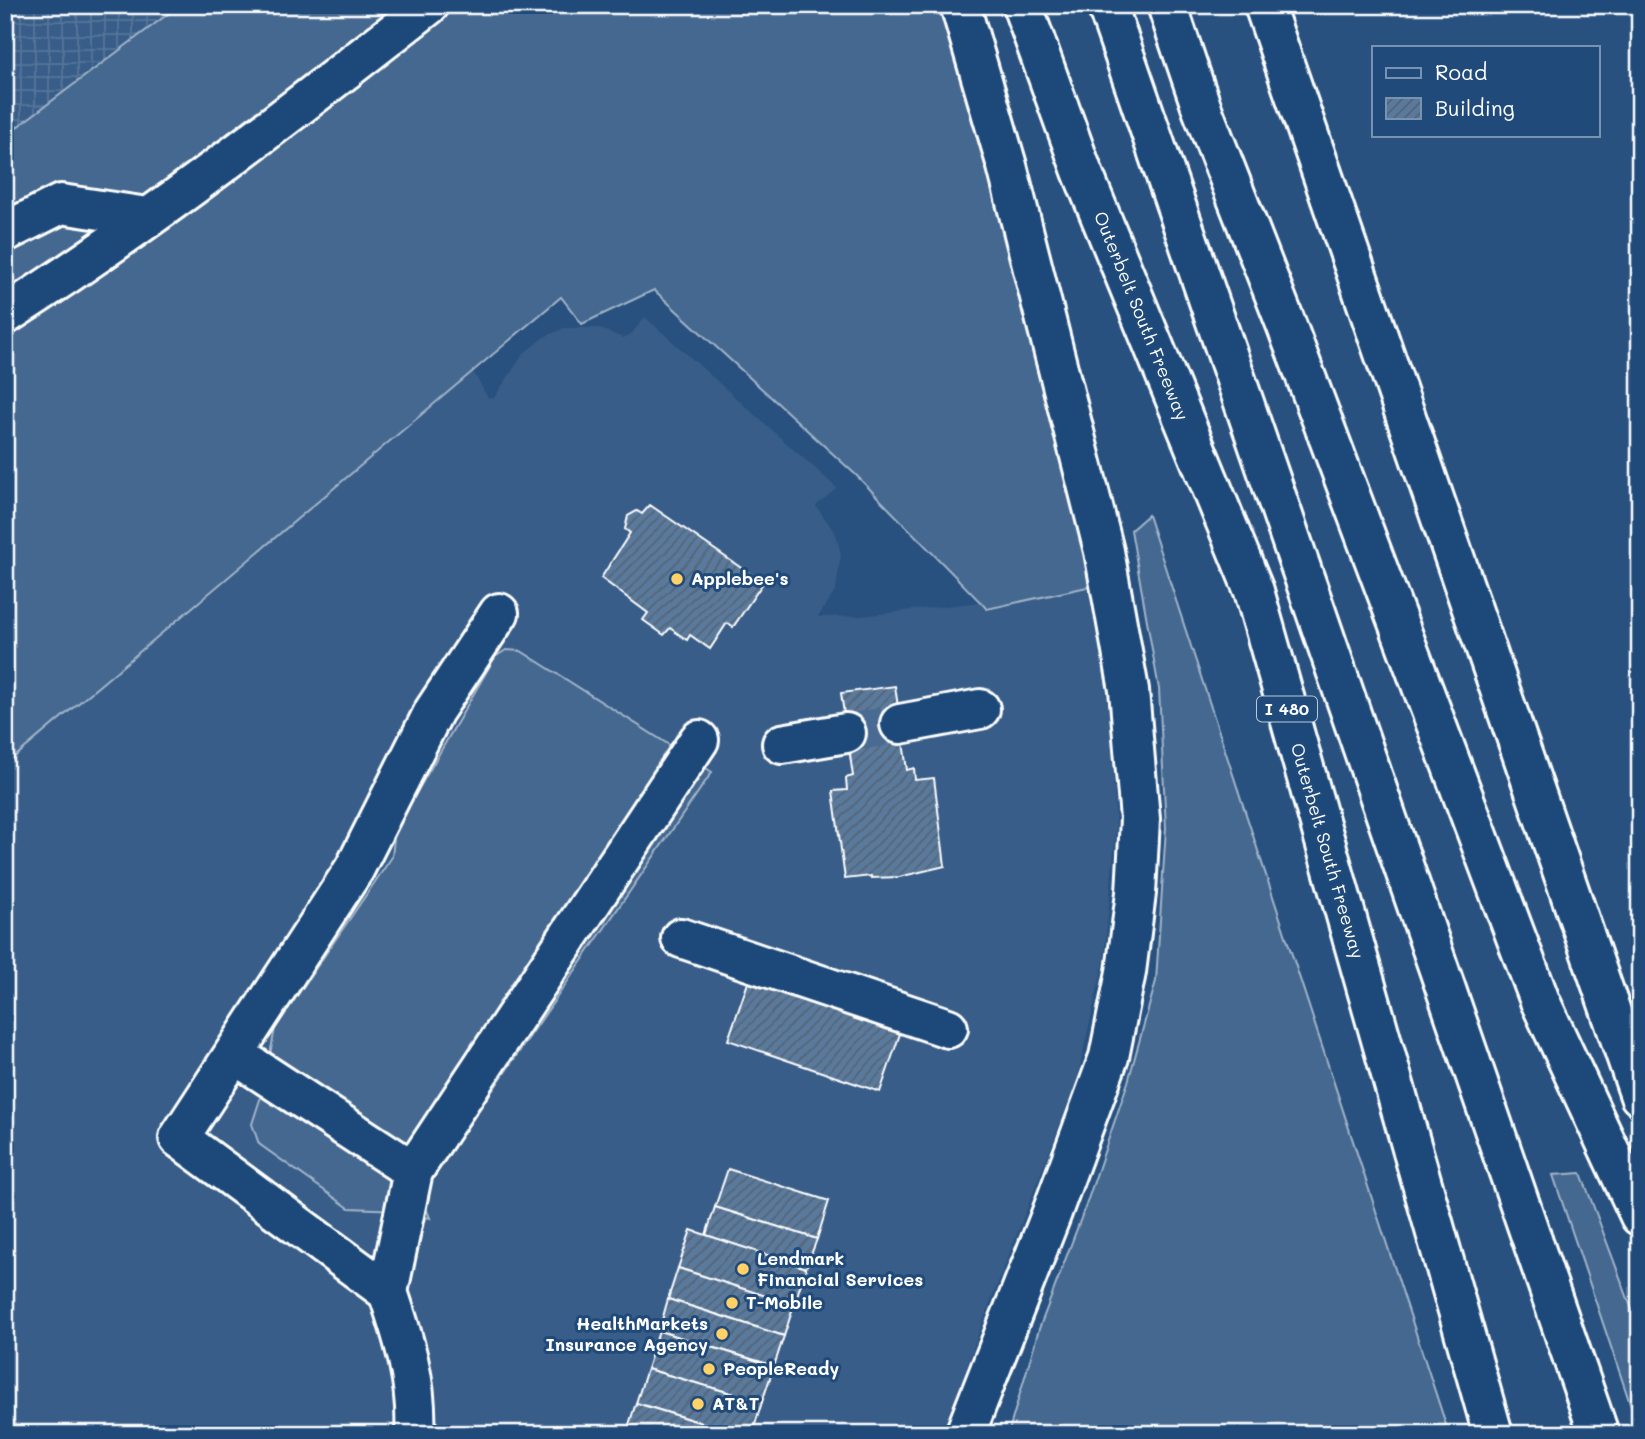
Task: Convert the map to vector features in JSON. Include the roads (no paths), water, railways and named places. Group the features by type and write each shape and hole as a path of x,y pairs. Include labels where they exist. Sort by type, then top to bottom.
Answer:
{"main road":[{"path":"5,315 59,281 272,128 429,5"},
{"path":"960,5 1007,166 1104,551 1129,690 1140,819 1136,893 1126,972 1109,1058 1052,1216 965,1434"},
{"name":"Outerbelt South Freeway","path":"1022,5 1082,171 1254,592 1493,1434"},
{"path":"1107,5 1599,1434"},
{"path":"1167,5 1202,109 1286,324 1540,1002 1640,1216"},
{"path":"1264,5 1640,1096"},
{"path":"5,232 61,204 147,217"},
{"path":"388,1292 179,1138 355,867 434,711 499,612"},
{"path":"900,723 980,709"},
{"path":"782,744 846,733"},
{"path":"415,1434 414,1388 407,1348 388,1292 413,1171 699,740"},
{"path":"681,938 948,1028"},
{"path":"234,1054 413,1171"}],"tunnel":[{"path":"846,733 900,724"}],"place":[{"name":"Applebee's","path":"677,579"},
{"name":"Lendmark Financial Services","path":"743,1269"},
{"name":"T-Mobile","path":"732,1303"},
{"name":"HealthMarkets Insurance Agency","path":"722,1334"},
{"name":"PeopleReady","path":"709,1369"},
{"name":"AT&T","path":"698,1404"}]}
